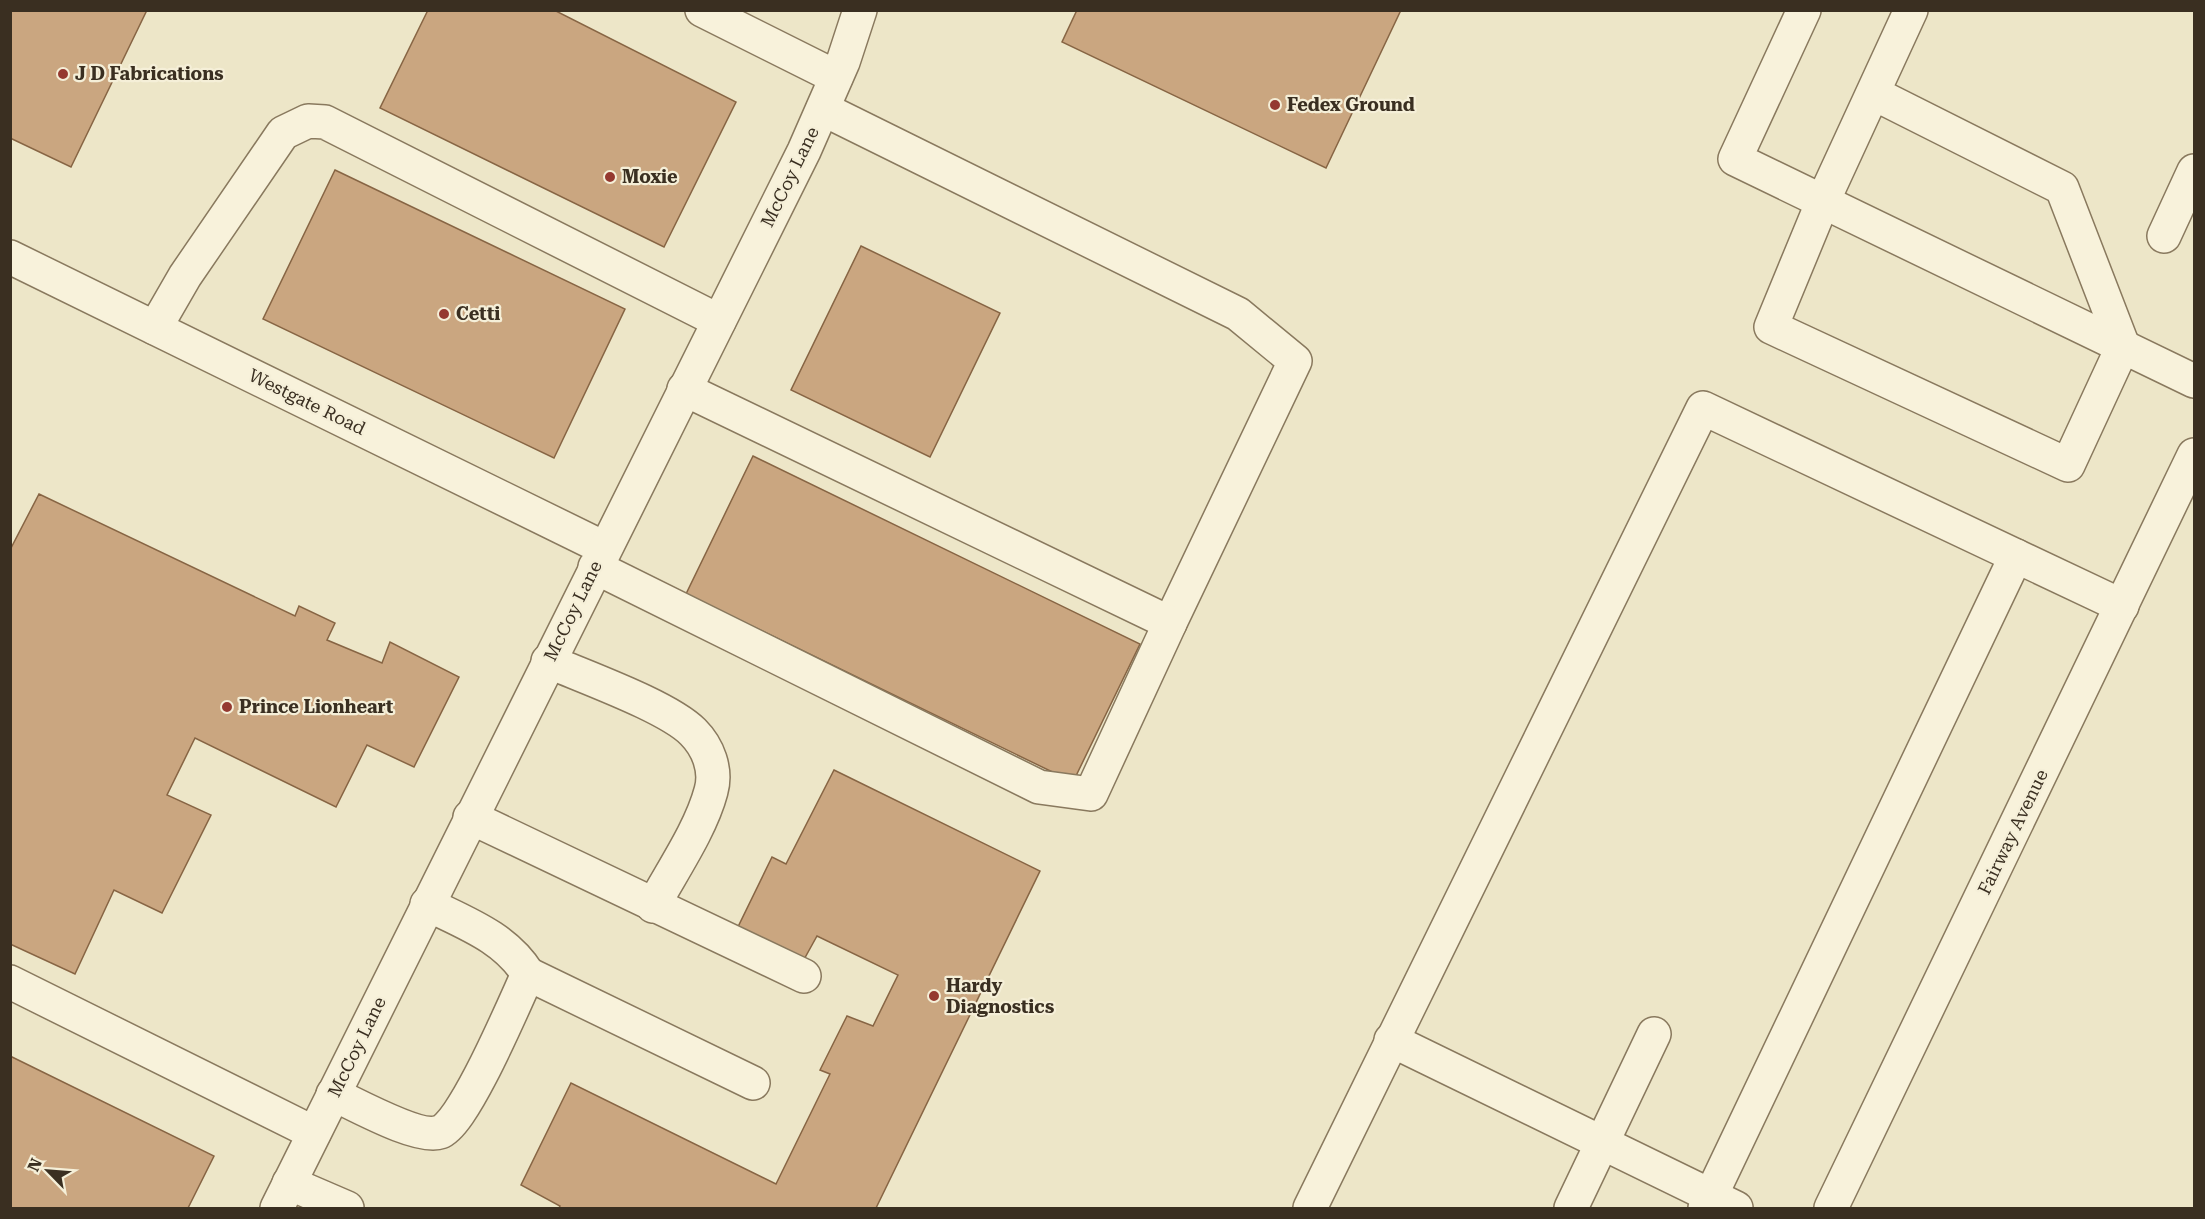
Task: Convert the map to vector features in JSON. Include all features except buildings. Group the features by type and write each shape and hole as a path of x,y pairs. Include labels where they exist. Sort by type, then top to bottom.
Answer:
{"street":[{"path":"702,10 836,77"},
{"name":"McCoy Lane","path":"283,1196 823,109 860,10"},
{"path":"1804,10 1736,159 2194,381"},
{"path":"1873,93 2062,188 2122,346 2068,465 1771,327 1823,201 1911,10"},
{"path":"684,389 1170,623 1295,361 1238,314 823,109"},
{"path":"155,328 184,276 283,133 308,121 325,122 719,321"},
{"path":"2164,236 2194,171"},
{"name":"Westgate Road","path":"10,257 155,328 1039,787 1091,794 1170,623"},
{"path":"1310,1209 1703,408 2122,606"},
{"name":"Fairway Avenue","path":"1831,1209 2194,455"},
{"path":"1391,1040 1601,1143 1717,1205 2016,556"},
{"path":"548,661 664,713 692,731 708,751 712,767 712,789 653,906"},
{"path":"470,817 804,976"},
{"path":"428,904 494,937 521,962 528,974 753,1083"},
{"path":"333,1094 419,1132 439,1133 449,1126 464,1106 528,974"},
{"path":"10,982 315,1133"},
{"path":"1571,1209 1654,1034"},
{"path":"283,1196 346,1209"}],"place":[{"name":"J D Fabrications","path":"63,74"},
{"name":"Fedex Ground","path":"1275,105"},
{"name":"Moxie","path":"610,177"},
{"name":"Cetti","path":"444,314"},
{"name":"Prince Lionheart","path":"227,707"},
{"name":"Hardy Diagnostics","path":"934,996"}]}
